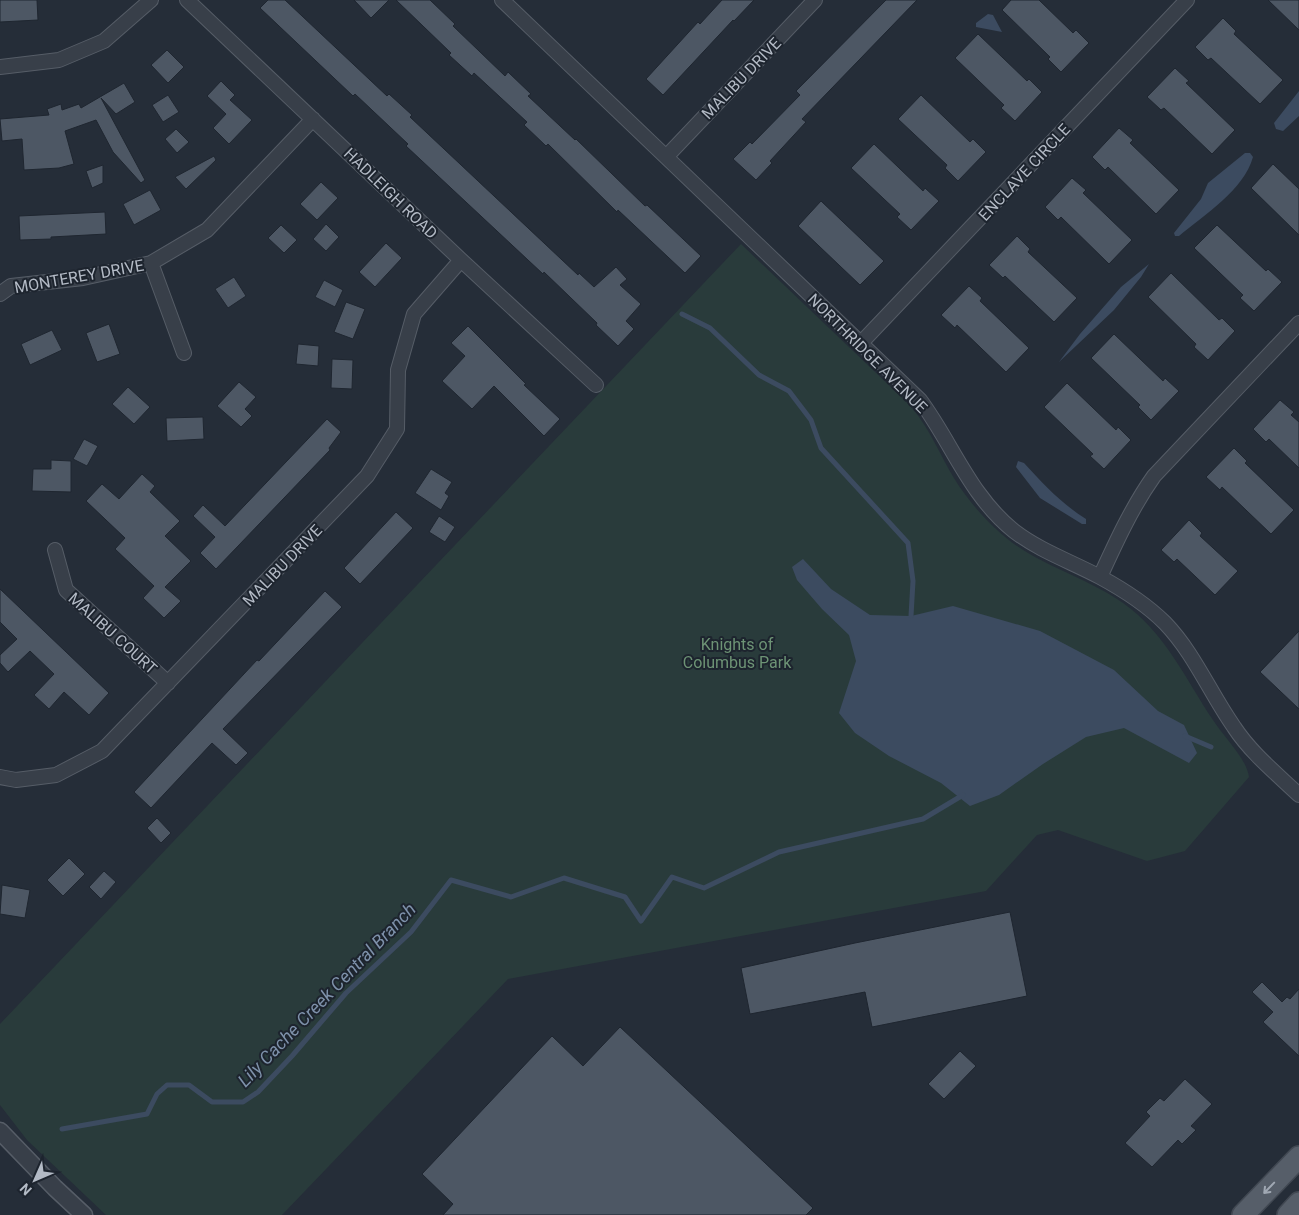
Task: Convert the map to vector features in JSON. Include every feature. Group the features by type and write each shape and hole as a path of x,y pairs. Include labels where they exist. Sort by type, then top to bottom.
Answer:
{"main road":[{"path":"1244,1215 1299,1157"},
{"path":"1288,1215 1299,1203"}],"street":[{"path":"0,67 59,60 104,41 151,0"},
{"name":"HADLEIGH ROAD","path":"187,0 460,260 596,385"},
{"name":"MALIBU DRIVE","path":"667,156 815,0"},
{"name":"ENCLAVE CIRCLE","path":"861,343 1187,0"},
{"name":"NORTHRIDGE AVENUE","path":"512,3 774,262 920,400 938,425 975,490 999,517 1031,543 1127,592 1164,623 1194,660 1234,728 1249,746 1299,795"},
{"name":"MONTEREY DRIVE","path":"0,294 11,286 83,278 151,263 207,230 313,119"},
{"name":"MALIBU DRIVE","path":"0,777 16,780 56,775 102,751 367,476 397,429 398,370 414,314 460,260"},
{"path":"151,263 184,353"},
{"path":"1100,577 1130,515 1154,476 1299,323"},
{"name":"MALIBU COURT","path":"55,550 66,590 168,683"},
{"path":"0,1131 84,1215"}],"green space":[{"name":"Knights of Columbus Park","path":"741,244 911,407 925,425 967,498 996,529 1025,551 1108,593 1138,615 1151,628 1174,657 1213,720 1239,755 1249,777 1185,851 1147,861 1058,830 1037,835 986,891 508,979 282,1215 106,1215 27,1140 0,1105 0,1024"}],"water":[{"path":"988,14 993,15 1002,32 976,27 976,23"},
{"path":"1299,91 1299,116 1283,131 1276,129 1274,123"},
{"path":"1245,153 1250,153 1253,157 1248,169 1232,191 1179,236 1175,236 1174,233 1201,199 1208,183"},
{"path":"1149,264 1141,277 1114,310 1059,362 1080,334 1121,287"},
{"path":"1018,461 1024,463 1061,500 1086,519 1086,524 1082,524 1040,498 1016,467"},
{"path":"803,559 831,589 870,615 911,616 953,606 1040,631 1114,670 1158,711 1184,725 1197,753 1189,763 1124,728 1086,737 999,795 970,806 941,783 889,756 855,733 839,713 856,661 849,635 822,609 797,580 792,567"}],"building":[{"path":"0,0 37,0 38,20 0,22"},
{"path":"268,0 285,0 387,96 389,94 412,115 410,117 578,275 579,273 594,287 616,267 627,279 620,285 641,304 626,321 634,329 618,346 544,272 543,274 406,146 408,144 355,94 353,96 260,8"},
{"path":"354,0 389,0 371,18"},
{"path":"396,0 430,0 455,24 453,26 505,76 508,72 531,94 528,96 701,256 685,273 618,210 617,212 548,144 546,146 524,125 527,122 474,73 472,76 449,55 451,53"},
{"path":"722,0 754,0 663,95 646,79 698,22 700,24"},
{"path":"886,0 917,0 802,119 806,122 770,161 772,163 756,180 733,159 750,142 752,144 800,95 796,91"},
{"path":"1011,0 1039,0 1073,33 1076,30 1089,43 1061,72 1048,59 1050,57 1002,10"},
{"path":"1268,0 1299,0 1299,30"},
{"path":"1223,18 1236,31 1234,34 1283,80 1260,104 1211,58 1208,60 1195,47"},
{"path":"978,34 1027,81 1029,79 1042,92 1015,121 1001,108 1004,105 955,58"},
{"path":"167,50 184,67 168,83 151,65"},
{"path":"1175,68 1189,81 1186,83 1235,130 1212,154 1164,108 1161,110 1147,97"},
{"path":"221,81 235,95 230,100 252,120 229,144 213,128 226,114 207,96"},
{"path":"124,83 135,102 116,114 101,98 145,180 141,183 113,152 96,120 65,131 74,164 59,168 24,170 22,139 2,141 0,119 49,115 47,109 61,104 62,110 79,104 81,108"},
{"path":"168,95 179,112 163,122 152,105"},
{"path":"921,95 970,142 973,139 986,152 958,181 945,168 947,165 898,119"},
{"path":"1119,128 1133,140 1130,143 1179,190 1156,214 1108,167 1105,170 1092,157"},
{"path":"176,129 189,142 177,153 165,139"},
{"path":"874,144 923,191 925,188 939,201 911,230 897,217 900,214 851,168"},
{"path":"214,156 216,160 186,189 175,177"},
{"path":"1273,164 1299,189 1299,235 1251,188"},
{"path":"103,165 103,183 92,188 86,171"},
{"path":"1072,178 1086,190 1083,193 1132,240 1109,264 1061,217 1058,220 1045,207"},
{"path":"321,182 338,198 317,220 300,204"},
{"path":"150,190 161,210 134,225 123,204"},
{"path":"821,201 884,261 860,285 798,226"},
{"path":"105,212 106,234 20,240 19,216"},
{"path":"326,224 339,237 326,251 313,239"},
{"path":"281,225 297,240 284,253 268,238"},
{"path":"1217,225 1266,271 1268,269 1282,282 1254,311 1240,298 1243,295 1194,248"},
{"path":"1017,236 1030,249 1028,252 1077,298 1054,322 1005,276 1003,278 989,265"},
{"path":"386,243 402,258 375,287 359,272"},
{"path":"1171,273 1219,320 1222,318 1235,331 1208,360 1194,347 1196,344 1148,297"},
{"path":"234,277 246,296 228,308 215,289"},
{"path":"324,280 343,290 335,307 315,297"},
{"path":"969,286 982,298 980,301 1029,348 1006,372 957,325 955,328 941,315"},
{"path":"346,302 365,309 353,339 334,332"},
{"path":"109,324 120,354 97,362 86,333"},
{"path":"468,326 526,384 524,385 560,419 544,436 494,386 472,409 442,381 465,356 451,343"},
{"path":"52,330 62,350 30,365 21,344"},
{"path":"1114,334 1163,381 1165,378 1179,391 1151,420 1138,407 1140,405 1091,358"},
{"path":"298,344 319,346 318,366 296,364"},
{"path":"332,359 353,360 352,389 331,388"},
{"path":"239,382 256,397 245,409 252,416 241,427 217,406"},
{"path":"1067,383 1116,430 1118,427 1131,440 1104,469 1090,456 1093,454 1044,407"},
{"path":"128,387 150,407 134,424 112,404"},
{"path":"1280,400 1294,412 1291,415 1299,422 1299,468 1269,439 1266,442 1253,429"},
{"path":"203,417 204,439 167,441 166,418"},
{"path":"327,419 341,432 329,448 330,450 216,569 200,553 215,537 193,516 203,505 225,526"},
{"path":"84,439 98,446 87,466 73,459"},
{"path":"1234,448 1247,461 1245,463 1294,510 1271,534 1222,487 1220,490 1206,477"},
{"path":"51,460 71,461 71,492 32,491 33,469 51,469"},
{"path":"431,469 452,482 445,493 449,496 441,510 415,493"},
{"path":"142,474 155,486 150,492 180,521 165,536 191,561 165,587 181,601 164,618 143,598 154,586 115,549 125,538 86,501 102,484 119,499"},
{"path":"396,512 413,528 360,584 344,568"},
{"path":"439,516 455,527 445,542 429,532"},
{"path":"1189,520 1202,533 1200,536 1238,571 1215,595 1177,559 1174,562 1161,550"},
{"path":"0,589 109,693 89,715 64,692 49,709 34,695 54,674 30,651 8,672 0,663 0,655 17,639 0,622"},
{"path":"325,591 342,607 223,729 248,753 236,765 212,743 151,808 134,792 257,660 259,661"},
{"path":"1299,631 1299,709 1260,672"},
{"path":"157,818 171,833 161,843 147,828"},
{"path":"69,858 85,874 63,896 47,880"},
{"path":"104,871 116,882 101,899 89,887"},
{"path":"2,885 30,890 25,918 0,914"},
{"path":"1010,912 1027,996 872,1027 865,992 750,1014 741,968"},
{"path":"1262,982 1282,1002 1287,997 1290,999 1299,989 1299,1056 1263,1022 1273,1012 1252,992"},
{"path":"620,1027 813,1208 806,1215 443,1215 453,1204 422,1174 552,1036 583,1066"},
{"path":"960,1051 976,1066 944,1099 928,1084"},
{"path":"1185,1079 1212,1104 1191,1126 1196,1130 1182,1144 1178,1140 1152,1167 1125,1143 1150,1116 1146,1112 1160,1098 1164,1101"}],"waterway":[{"path":"682,314 710,328 759,375 789,391 811,420 821,448 908,543 913,581 911,616"},
{"name":"Lily Cache Creek Central Branch","path":"1185,736 1211,747"},
{"name":"Lily Cache Creek Central Branch","path":"62,1129 147,1114 157,1094 167,1085 189,1085 212,1102 243,1102 258,1092 346,993 411,932 451,880 511,897 564,878 625,897 641,921 672,877 704,888 779,852 923,819 963,795"}]}
